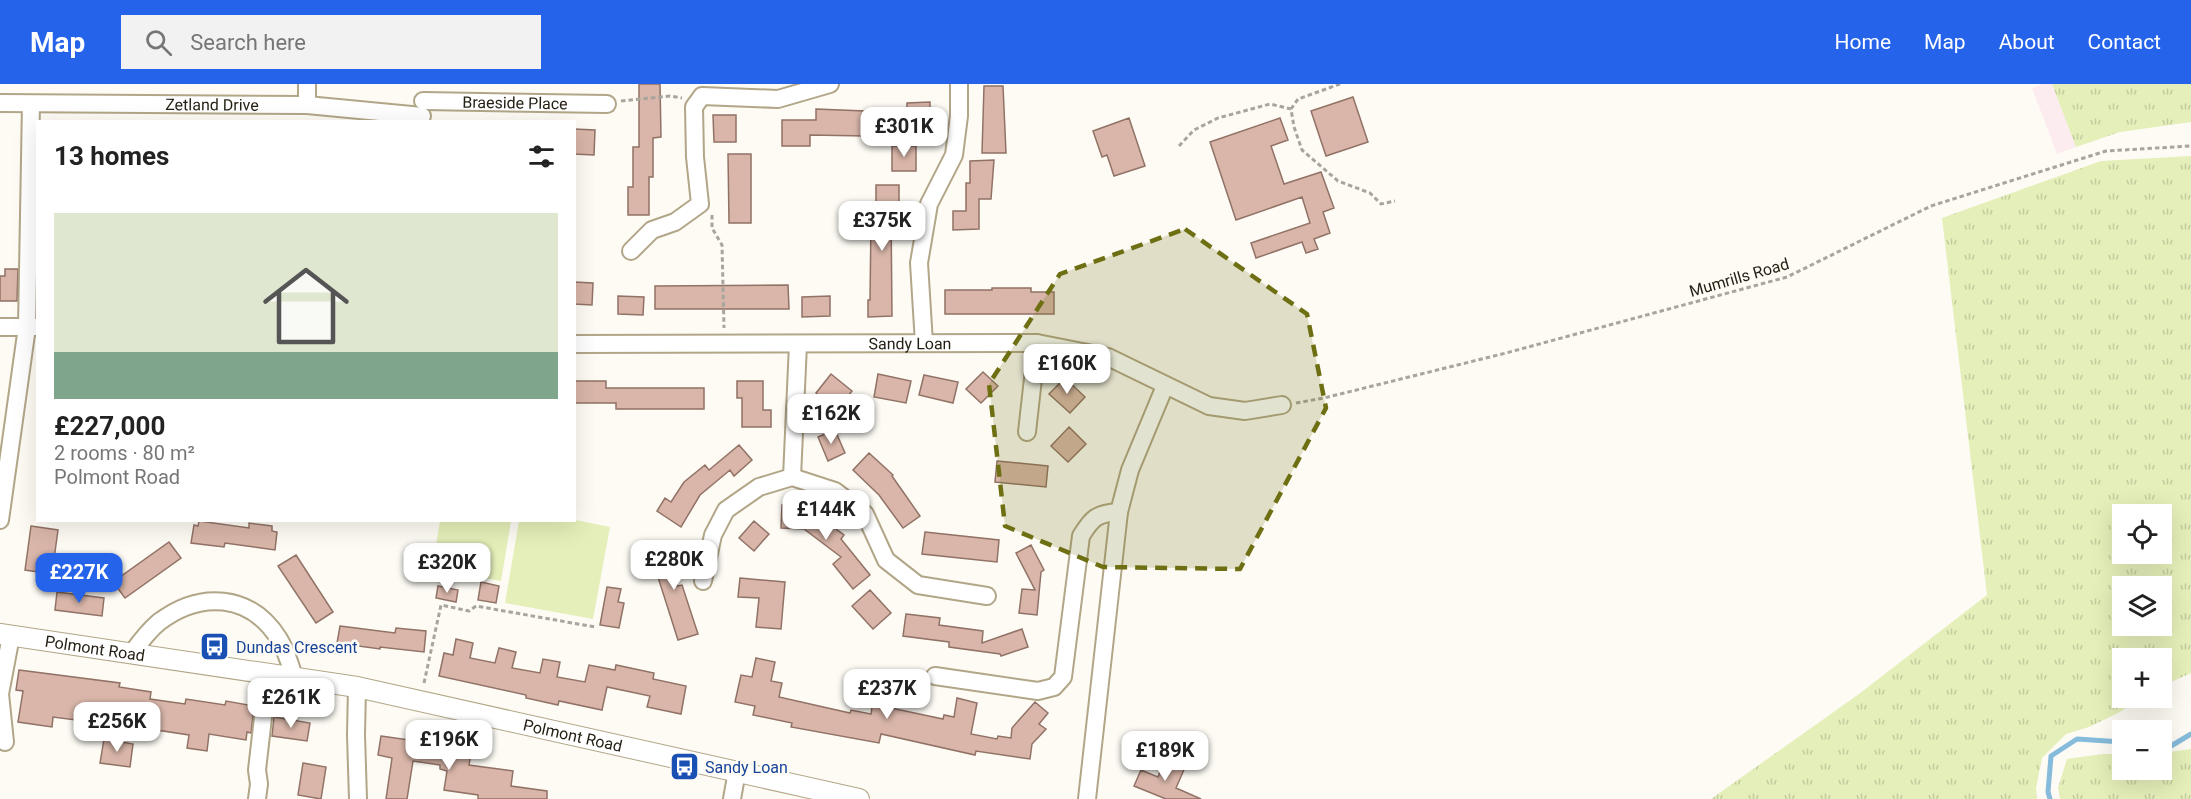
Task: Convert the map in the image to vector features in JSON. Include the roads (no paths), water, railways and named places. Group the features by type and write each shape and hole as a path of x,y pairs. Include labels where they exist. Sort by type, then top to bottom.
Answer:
{"main road":[{"name":"Polmont Road","path":"5,635 357,687 859,799"}],"street":[{"path":"307,84 307,105"},
{"path":"631,251 652,230 675,222 700,204 695,157 694,97 778,99 830,84"},
{"path":"924,343 919,263 929,204 954,155 959,116 959,84"},
{"name":"Zetland Drive","path":"0,103 422,105"},
{"path":"0,520 32,327 31,104"},
{"name":"Braeside Place","path":"422,105 607,104"},
{"path":"0,327 32,327"},
{"path":"1027,432 1037,343"},
{"name":"Sandy Loan","path":"576,344 1037,343 1108,357 1209,406 1245,411 1282,405"},
{"path":"792,477 798,344"},
{"path":"1088,799 1119,512 1130,470 1165,386"},
{"path":"704,581 713,535 726,510 759,487 792,477 836,491 865,514 886,560 918,585 987,596"},
{"path":"935,676 1038,691 1054,687 1063,677 1081,536 1088,524 1101,513 1119,512"},
{"path":"132,653 158,623 176,611 198,603 223,601 250,610 266,622 279,639 294,677"},
{"path":"5,635 0,694 5,742"},
{"path":"257,799 260,784 257,770 268,674"},
{"path":"357,687 358,799"},
{"path":"732,799 737,771"}],"waterway":[{"path":"2172,745 2191,734"},
{"path":"2050,799 2048,792 2051,756 2077,739 2112,741"}],"place":[{"name":"Dundas Crescent","path":"215,647"},
{"name":"Sandy Loan","path":"684,767"}]}
